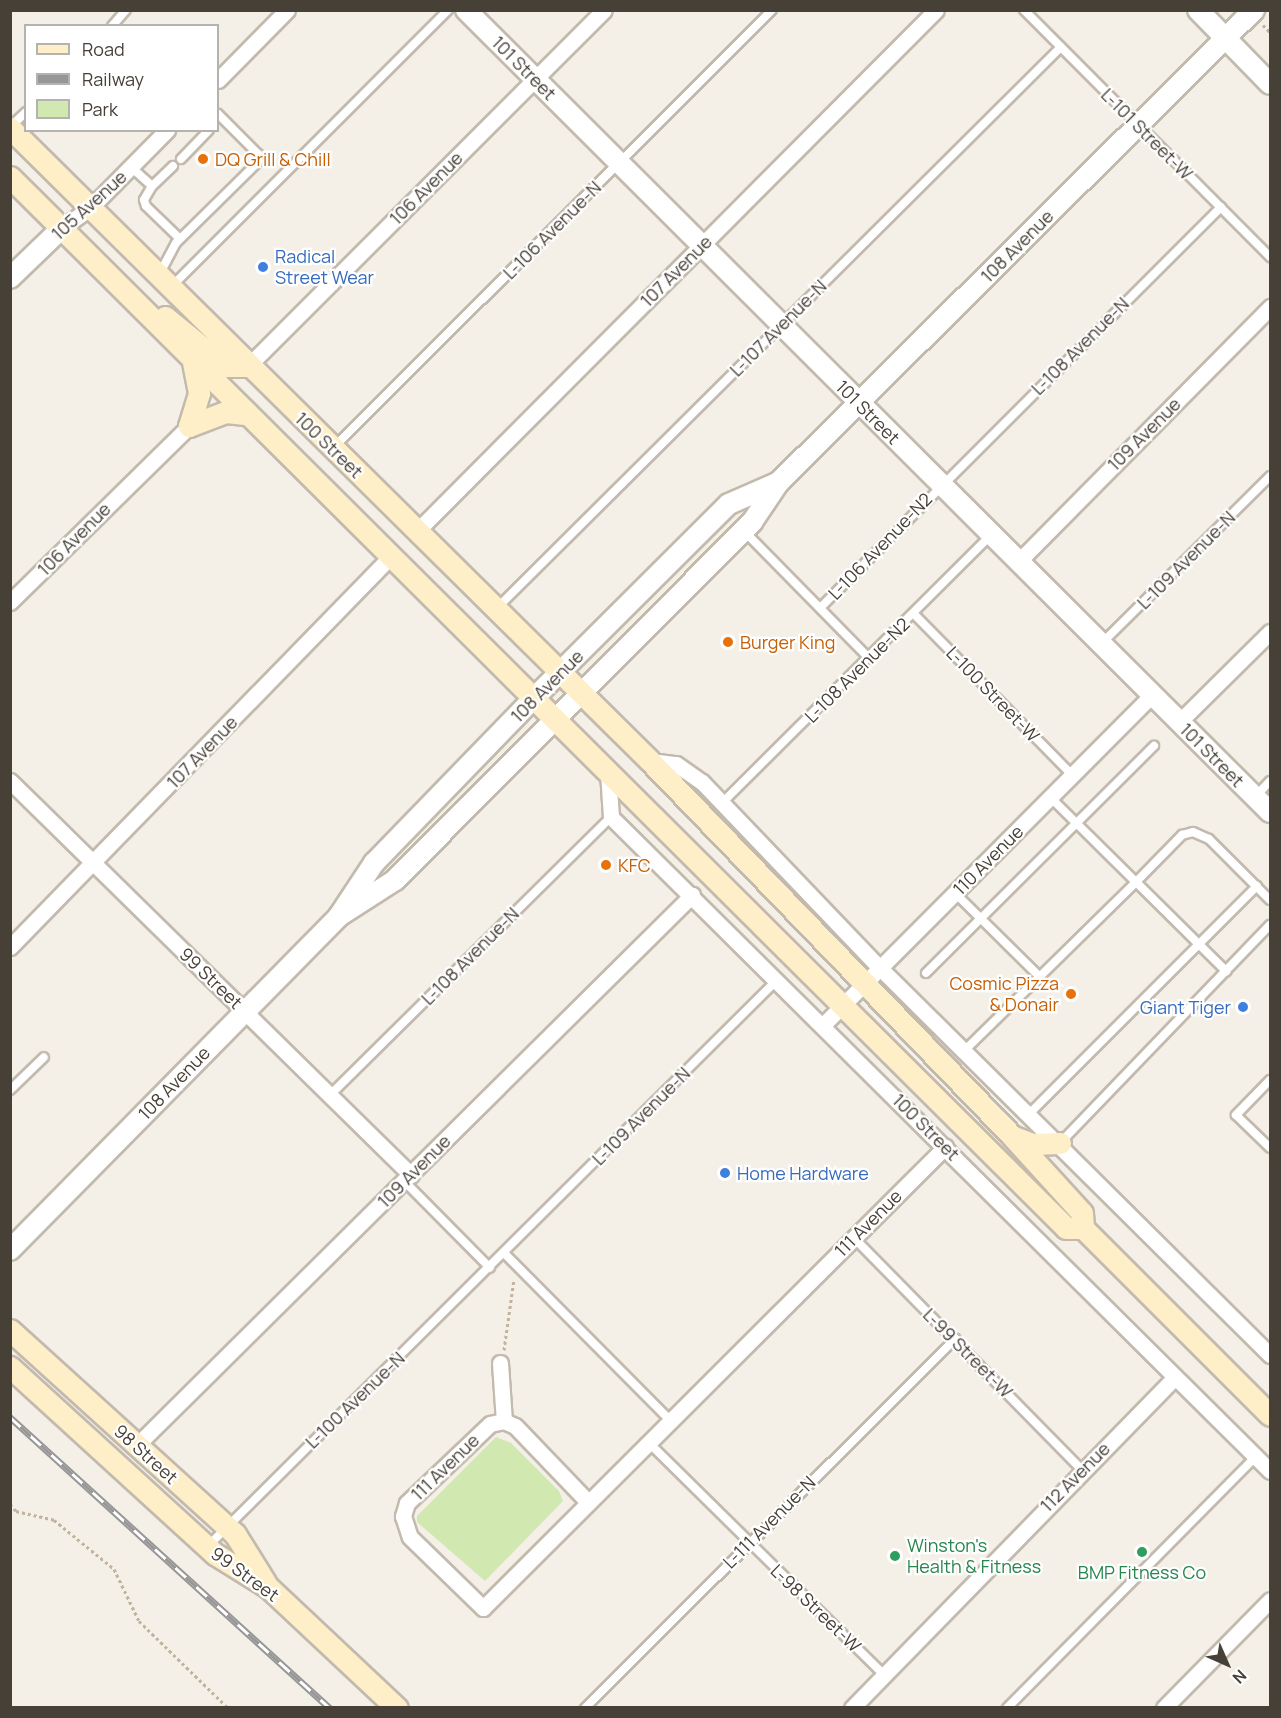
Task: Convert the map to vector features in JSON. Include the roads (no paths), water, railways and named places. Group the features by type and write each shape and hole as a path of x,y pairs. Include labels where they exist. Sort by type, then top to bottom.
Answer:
{"main road":[{"name":"100 Street","path":"10,127 248,366 650,761 1011,1135 1082,1213 1083,1228 1270,1415"},
{"name":"100 Street","path":"10,177 145,309 245,414 392,555 1066,1228 1083,1228"},
{"path":"145,309 172,320 225,366 248,366"},
{"path":"189,426 199,393 193,360"},
{"path":"189,426 226,412 245,414"},
{"path":"1011,1135 1032,1144 1060,1143"},
{"name":"98 Street","path":"10,1330 226,1526 268,1587"},
{"name":"98 Street","path":"10,1367 118,1466"},
{"name":"99 Street","path":"118,1466 207,1547 268,1587 397,1707"}],"street":[{"path":"219,79 286,10"},
{"name":"101 Street","path":"466,10 1151,696 1270,812"},
{"name":"106 Avenue","path":"248,366 604,10"},
{"name":"107 Avenue","path":"417,531 936,10"},
{"path":"1198,10 1270,84"},
{"name":"108 Avenue","path":"339,916 395,880 743,531 779,482 858,403 1226,39 1259,17"},
{"name":"105 Avenue","path":"10,278 62,228 90,208 165,132"},
{"name":"109 Avenue","path":"1018,562 1270,307"},
{"name":"106 Avenue","path":"10,602 189,426"},
{"name":"108 Avenue","path":"10,1250 339,916 374,863 559,673 729,504 779,482"},
{"name":"107 Avenue","path":"10,947 94,864 392,555"},
{"path":"1179,722 1270,633"},
{"name":"110 Avenue","path":"824,1024 1151,696"},
{"path":"650,761 675,764 722,803 881,969 1030,1113 1270,1355"},
{"path":"609,772 611,817"},
{"name":"99 Street","path":"10,781 330,1095 407,1178"},
{"name":"100 Street","path":"611,817 824,1024 1174,1378 1270,1471"},
{"name":"109 Avenue","path":"136,1446 692,895"},
{"name":"111 Avenue","path":"504,1421 490,1424 407,1503 405,1526 418,1545 483,1608 945,1147"},
{"path":"500,1363 504,1421 515,1426 588,1502"},
{"name":"112 Avenue","path":"852,1707 882,1673 1174,1378"},
{"path":"1164,1707 1270,1600"}],"lane":[{"path":"114,24 126,10"},
{"path":"164,282 448,10"},
{"name":"L-106 Avenue-N","path":"333,448 772,10"},
{"name":"L-101 Street-W","path":"1024,10 1270,257"},
{"name":"L-107 Avenue-N","path":"495,609 1061,47"},
{"path":"10,127 24,114"},
{"path":"164,282 180,239 258,162 258,154 219,118"},
{"path":"181,159 207,132"},
{"path":"173,166 152,186 144,200 146,206 180,239"},
{"path":"131,167 152,186"},
{"name":"L-108 Avenue-N","path":"940,485 1221,207"},
{"name":"L-109 Avenue-N","path":"1101,644 1270,476"},
{"name":"L-106 Avenue-N2","path":"820,608 940,485"},
{"path":"743,531 869,658"},
{"name":"L-108 Avenue-N2","path":"722,803 914,614 990,535"},
{"name":"L-100 Street-W","path":"914,614 1072,775"},
{"path":"926,973 1154,746"},
{"path":"1255,797 1270,781"},
{"path":"1050,798 1226,972"},
{"name":"L-108 Avenue-N","path":"330,1095 611,817"},
{"path":"965,1050 1182,835 1193,832 1209,839 1270,900"},
{"path":"1030,1113 1257,886"},
{"path":"955,893 1040,977"},
{"path":"1060,1143 1270,925"},
{"name":"L-109 Avenue-N","path":"504,1253 778,979"},
{"path":"10,1090 44,1057"},
{"path":"1270,1080 1236,1115 1270,1148"},
{"path":"407,1178 490,1268"},
{"name":"L-99 Street-W","path":"854,1238 1082,1470"},
{"path":"504,1253 670,1420"},
{"name":"L-100 Avenue-N","path":"207,1547 504,1253"},
{"name":"L-111 Avenue-N","path":"585,1707 748,1542 955,1339"},
{"name":"L-98 Street-W","path":"648,1442 882,1673"},
{"path":"1007,1707 1256,1456"}],"railway":[{"path":"10,1417 330,1708"}],"place":[{"name":"DQ Grill & Chill","path":"203,159"},
{"name":"Radical Street Wear","path":"263,267"},
{"name":"Burger King","path":"728,642"},
{"name":"KFC","path":"606,865"},
{"name":"Cosmic Pizza & Donair","path":"1071,994"},
{"name":"Giant Tiger","path":"1243,1007"},
{"name":"Home Hardware","path":"725,1173"},
{"name":"BMP Fitness Co","path":"1142,1552"},
{"name":"Winston's Health & Fitness","path":"895,1556"}]}
